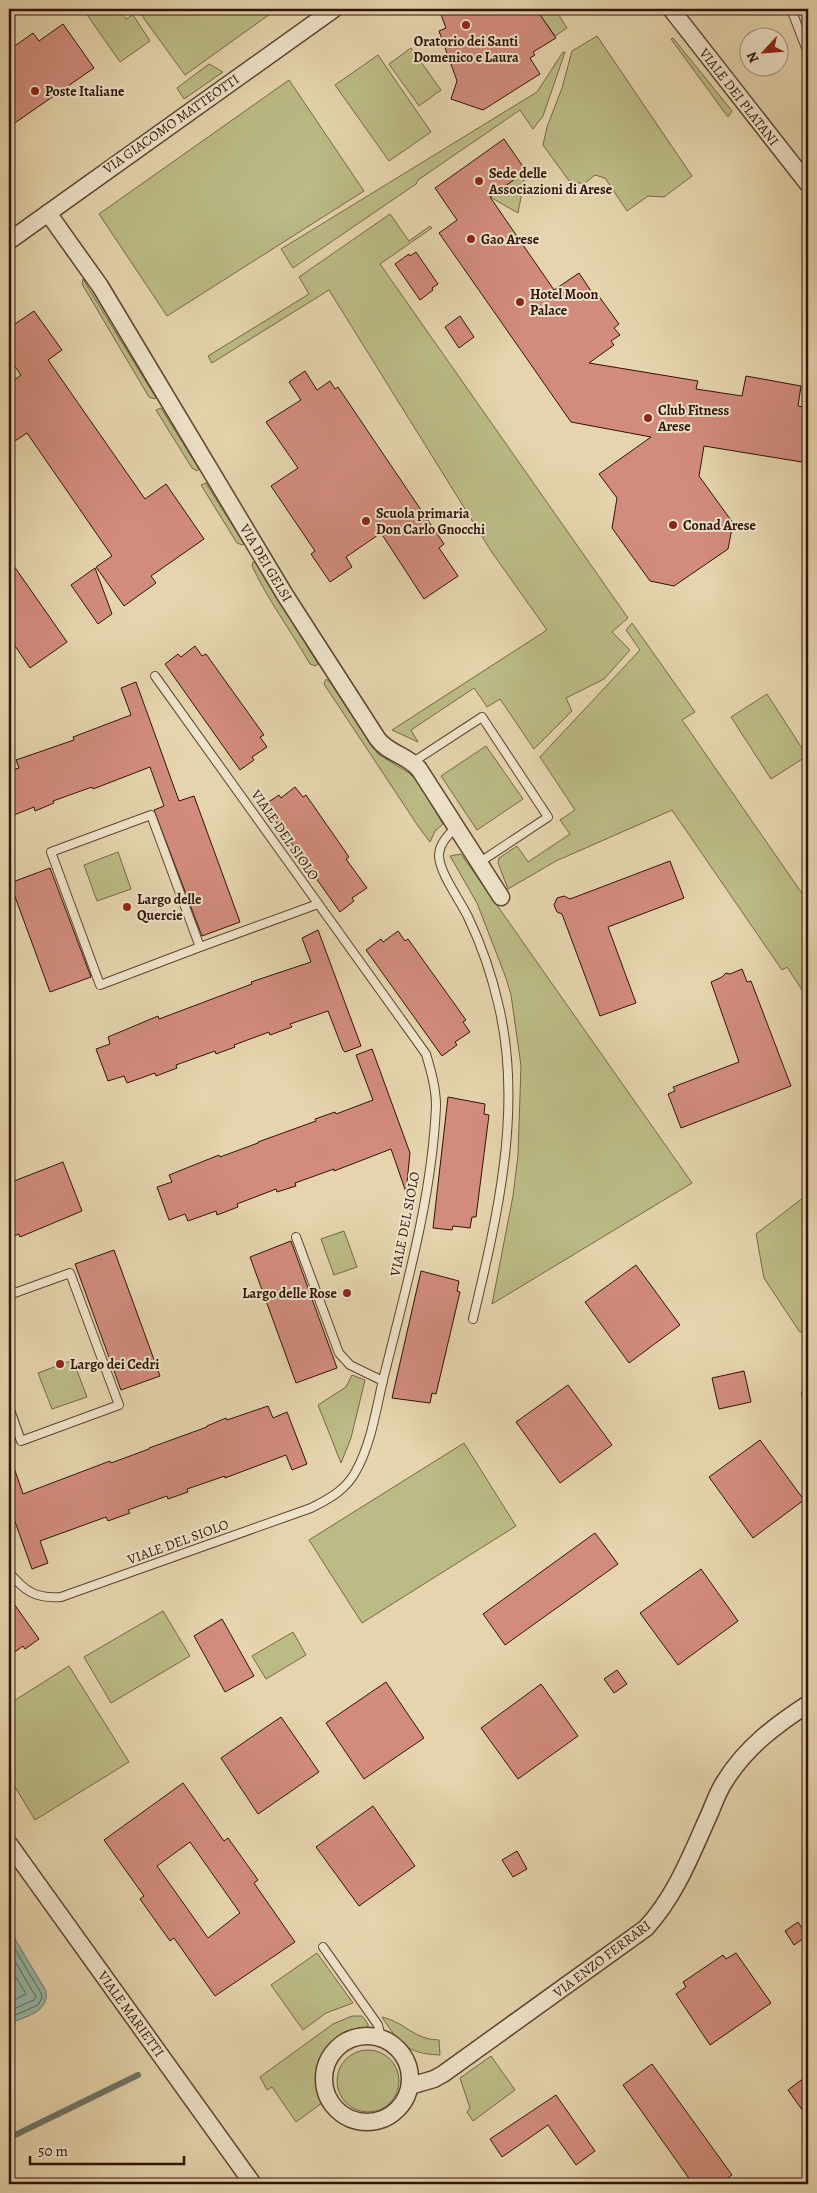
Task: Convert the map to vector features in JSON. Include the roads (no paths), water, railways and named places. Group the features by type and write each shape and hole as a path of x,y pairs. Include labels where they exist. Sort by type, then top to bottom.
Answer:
{"street":[{"name":"VIA GIACOMO MATTEOTTI","path":"9,240 334,9"},
{"name":"VIALE DEI PLATANI","path":"671,9 808,184"},
{"name":"VIA DEI GELSI","path":"48,212 100,286 280,587 376,738 385,747 413,762 480,862 501,897"},
{"name":"VIA ENZO FERRARI","path":"410,2080 434,2079 452,2068 646,1928 661,1912 675,1888 724,1782 737,1764 750,1747 774,1727 808,1704"},
{"name":"VIALE MARIETTI","path":"9,1844 253,2184"},
{"path":"367,2036 381,2038 392,2044 400,2052 406,2062 410,2080 406,2099 398,2109 386,2118 372,2122 358,2121 344,2116 333,2106 326,2094 324,2080 326,2066 332,2054 342,2044 354,2038 367,2036"}],"lane":[{"path":"790,9 808,53"},
{"name":"VIALE DEL SIOLO","path":"9,1572 20,1584 37,1596 61,1597 310,1508 329,1500 347,1485 359,1466 370,1432 413,1256 424,1202 434,1123 435,1089 433,1075 426,1054 155,676"},
{"path":"413,762 482,717 548,817 480,862"},
{"path":"200,947 151,815 51,852 100,985 318,904"},
{"path":"456,826 440,848 441,864 482,948 499,1008 506,1063 506,1146 500,1196 473,1319"},
{"path":"296,1236 339,1353 350,1365 383,1381"},
{"path":"9,1296 70,1273 119,1405 21,1441 9,1407"},
{"path":"322,1947 378,2025 381,2038"}],"water":[{"path":"9,1929 46,1991 46,1998 44,2004 35,2013 9,2024"}],"waterway":[{"path":"9,2138 138,2075"}],"place":[{"name":"Oratorio dei Santi Domenico e Laura","path":"466,25"},
{"name":"Poste Italiane","path":"35,91"},
{"name":"Sede delle Associazioni di Arese","path":"479,181"},
{"name":"Gao Arese","path":"471,239"},
{"name":"Hotel Moon Palace","path":"520,302"},
{"name":"Club Fitness Arese","path":"648,418"},
{"name":"Scuola primaria Don Carlo Gnocchi","path":"366,521"},
{"name":"Conad Arese","path":"673,525"},
{"name":"Largo delle Quercie","path":"127,907"},
{"name":"Largo delle Rose","path":"347,1293"},
{"name":"Largo dei Cedri","path":"60,1364"}]}
